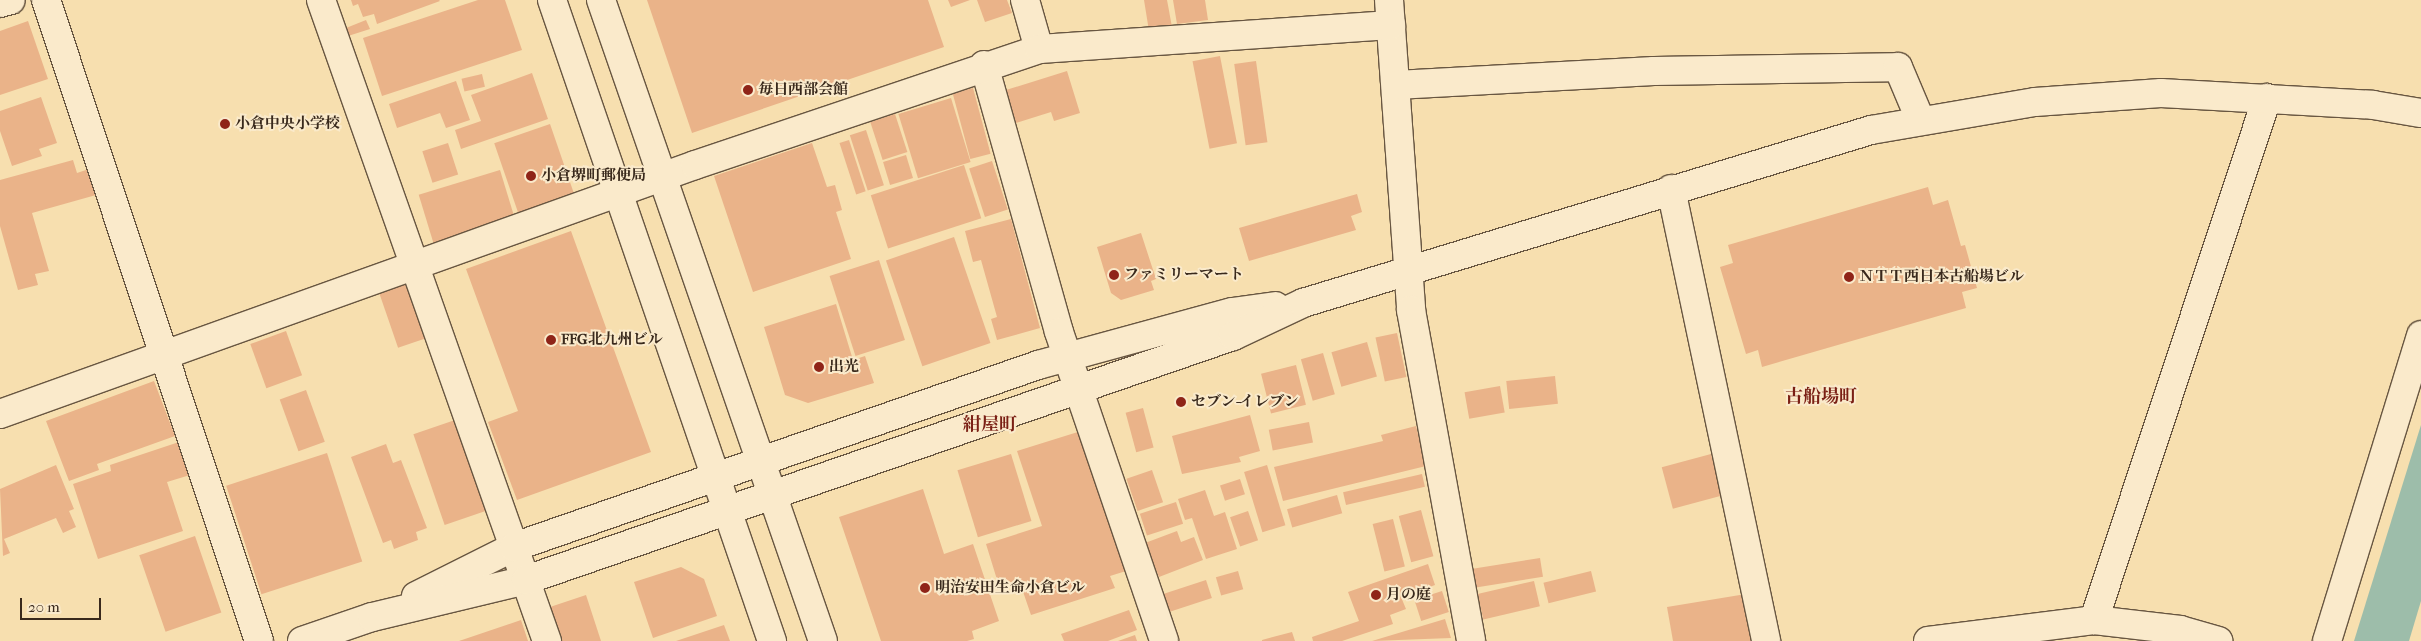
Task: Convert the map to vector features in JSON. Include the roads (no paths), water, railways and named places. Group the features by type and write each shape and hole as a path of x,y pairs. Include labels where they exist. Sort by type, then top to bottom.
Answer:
{"street":[{"path":"0,3 11,0"},
{"path":"46,0 166,353 259,641"},
{"path":"321,0 548,641"},
{"path":"552,0 620,192 772,641"},
{"path":"601,0 763,460 823,641"},
{"path":"1025,0 1039,49"},
{"path":"0,414 166,353 417,267 620,192 984,65 1039,49 1390,12 1412,310 1471,641"},
{"path":"984,65 1066,356 1164,641"},
{"path":"1396,85 1654,71 1898,67 1920,119"},
{"path":"302,641 372,617 526,580 728,513 1233,336 1303,303 1671,189 1920,119 2035,102 2161,93 2373,104 2421,113"},
{"path":"2094,620 2267,98"},
{"path":"1671,189 1766,641"},
{"path":"372,617 514,547 1066,356 1232,312 1303,303"},
{"path":"2327,641 2421,335"},
{"path":"1928,641 2094,620 2180,630 2218,641"}],"place":[{"name":"毎日西部会館","path":"748,90"},
{"name":"小倉中央小学校","path":"225,124"},
{"name":"小倉堺町郵便局","path":"531,176"},
{"name":"ファミリーマート","path":"1114,275"},
{"name":"ＮＴＴ西日本古船場ビル","path":"1849,277"},
{"name":"FFG北九州ビル","path":"551,340"},
{"name":"出光","path":"819,367"},
{"name":"セブン-イレブン","path":"1181,402"},
{"name":"明治安田生命小倉ビル","path":"925,588"},
{"name":"月の庭","path":"1376,595"}],"district":[{"name":"古船場町","path":"1821,397"},
{"name":"紺屋町","path":"990,425"}]}
